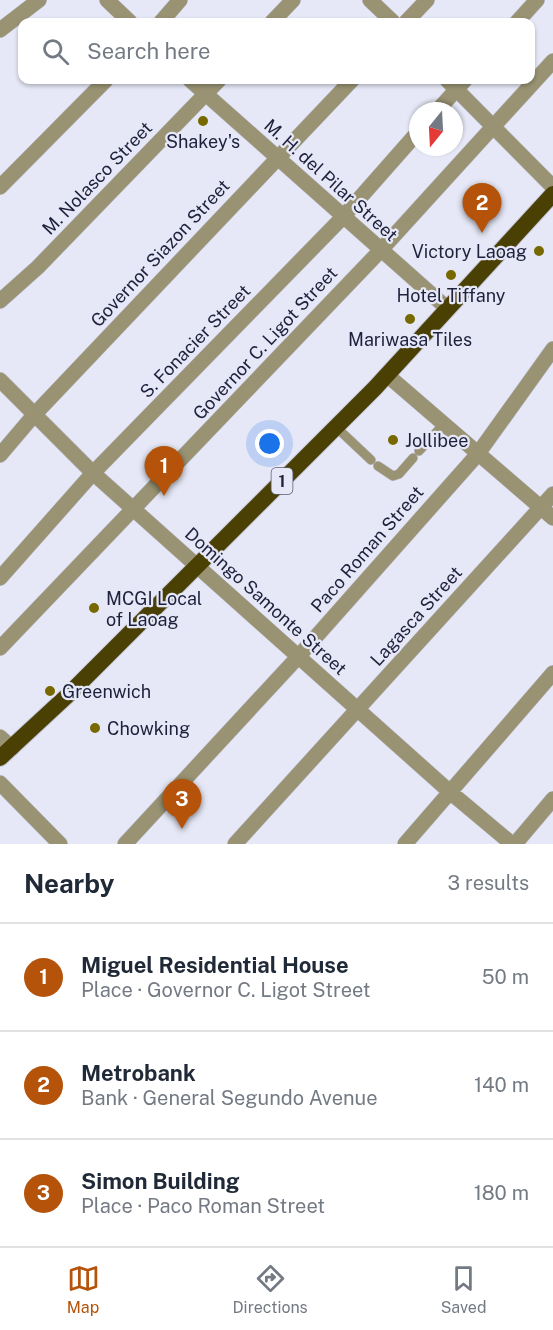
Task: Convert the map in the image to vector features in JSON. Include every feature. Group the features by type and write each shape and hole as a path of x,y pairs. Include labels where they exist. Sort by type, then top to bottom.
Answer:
{"highway":[{"name":"1","path":"4,748 201,564 387,375 553,194"}],"street":[{"path":"0,30 39,0"},
{"path":"107,0 126,18"},
{"path":"164,18 180,0"},
{"path":"276,18 293,0"},
{"path":"370,0 389,18"},
{"path":"410,18 427,0"},
{"path":"521,18 537,0"},
{"name":"Governor C. Ligot Street","path":"535,80 553,61"},
{"path":"0,187 102,84"},
{"name":"M. H. del Pilar Street","path":"194,84 448,309"},
{"name":"M. Nolasco Street","path":"0,301 38,267 215,84"},
{"name":"Governor Siazon Street","path":"0,455 34,415 276,157 348,84"},
{"path":"443,102 455,84"},
{"path":"457,84 553,187"},
{"name":"Governor C. Ligot Street","path":"0,648 380,251 492,124 531,84"},
{"name":"S. Fonacier Street","path":"0,578 93,473 343,217 409,142"},
{"name":"Paco Roman Street","path":"125,844 298,657 477,455 553,349"},
{"path":"387,375 547,513"},
{"name":"Domingo Samonte Street","path":"0,380 93,473 201,564 241,606 450,792 514,844"},
{"name":"Lagasca Street","path":"235,844 358,709 547,513 553,494"},
{"path":"405,844 553,673"},
{"path":"0,783 60,844"},
{"path":"514,844 553,799"}],"lane":[{"path":"336,427 388,475 393,476 399,474 443,425"}],"place":[{"name":"Shakey's","path":"203,121"},
{"name":"Metrobank","path":"482,233"},
{"name":"Victory Laoag","path":"539,251"},
{"name":"Hotel Tiffany","path":"451,275"},
{"name":"Mariwasa Tiles","path":"410,319"},
{"name":"Jollibee","path":"393,440"},
{"name":"Miguel Residential House","path":"164,496"},
{"name":"MCGI Local of Laoag","path":"94,608"},
{"name":"Greenwich","path":"50,691"},
{"name":"Chowking","path":"95,728"},
{"name":"Simon Building","path":"182,829"}]}
